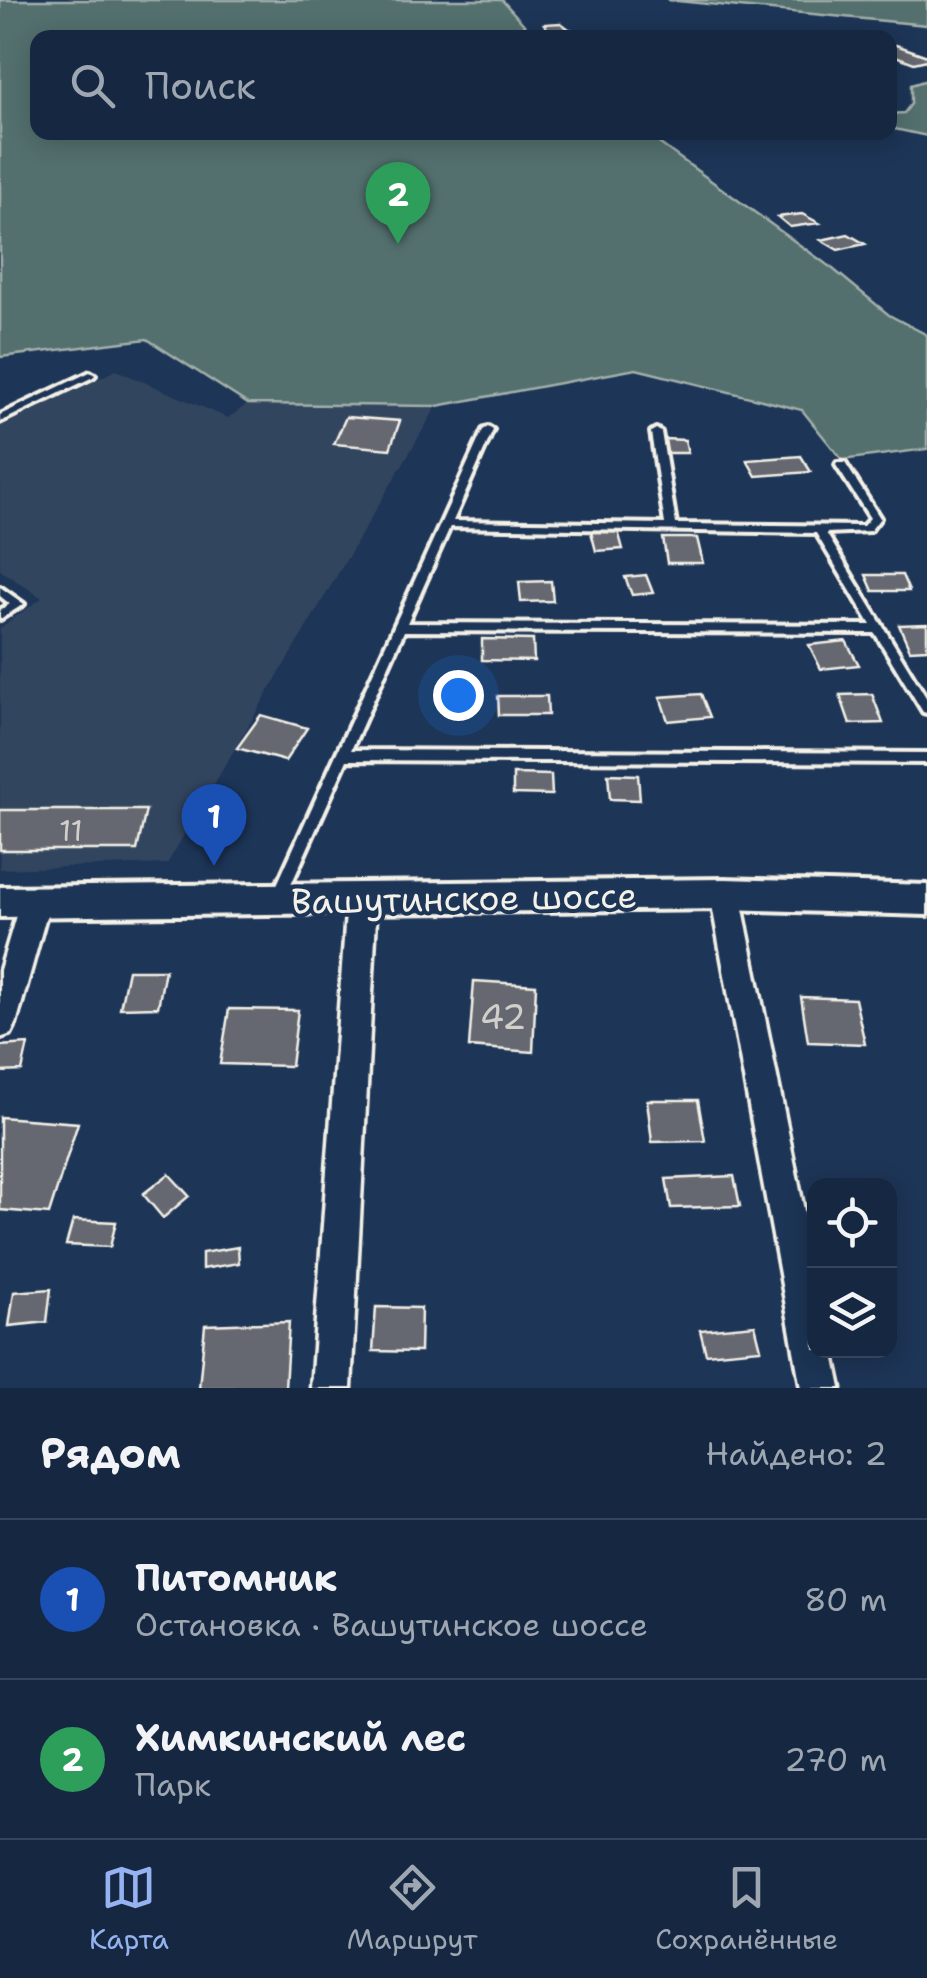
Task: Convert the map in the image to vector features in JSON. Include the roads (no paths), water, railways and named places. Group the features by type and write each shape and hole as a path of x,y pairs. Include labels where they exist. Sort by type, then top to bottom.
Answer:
{"street":[{"name":"Вашутинское шоссе","path":"18,902 725,894 927,900"},
{"path":"725,894 820,1388"},
{"path":"332,1388 362,899"},
{"path":"0,1024 18,902"}],"lane":[{"path":"0,419 90,375"},
{"path":"276,900 488,430"},
{"path":"656,432 671,528"},
{"path":"446,524 866,529 875,518 841,465"},
{"path":"819,530 927,709"},
{"path":"0,591 18,604 0,616"},
{"path":"399,627 879,629"},
{"path":"341,755 927,758"}],"place":[{"name":"Химкинский лес","path":"398,244"},
{"name":"Питомник","path":"214,866"}]}
